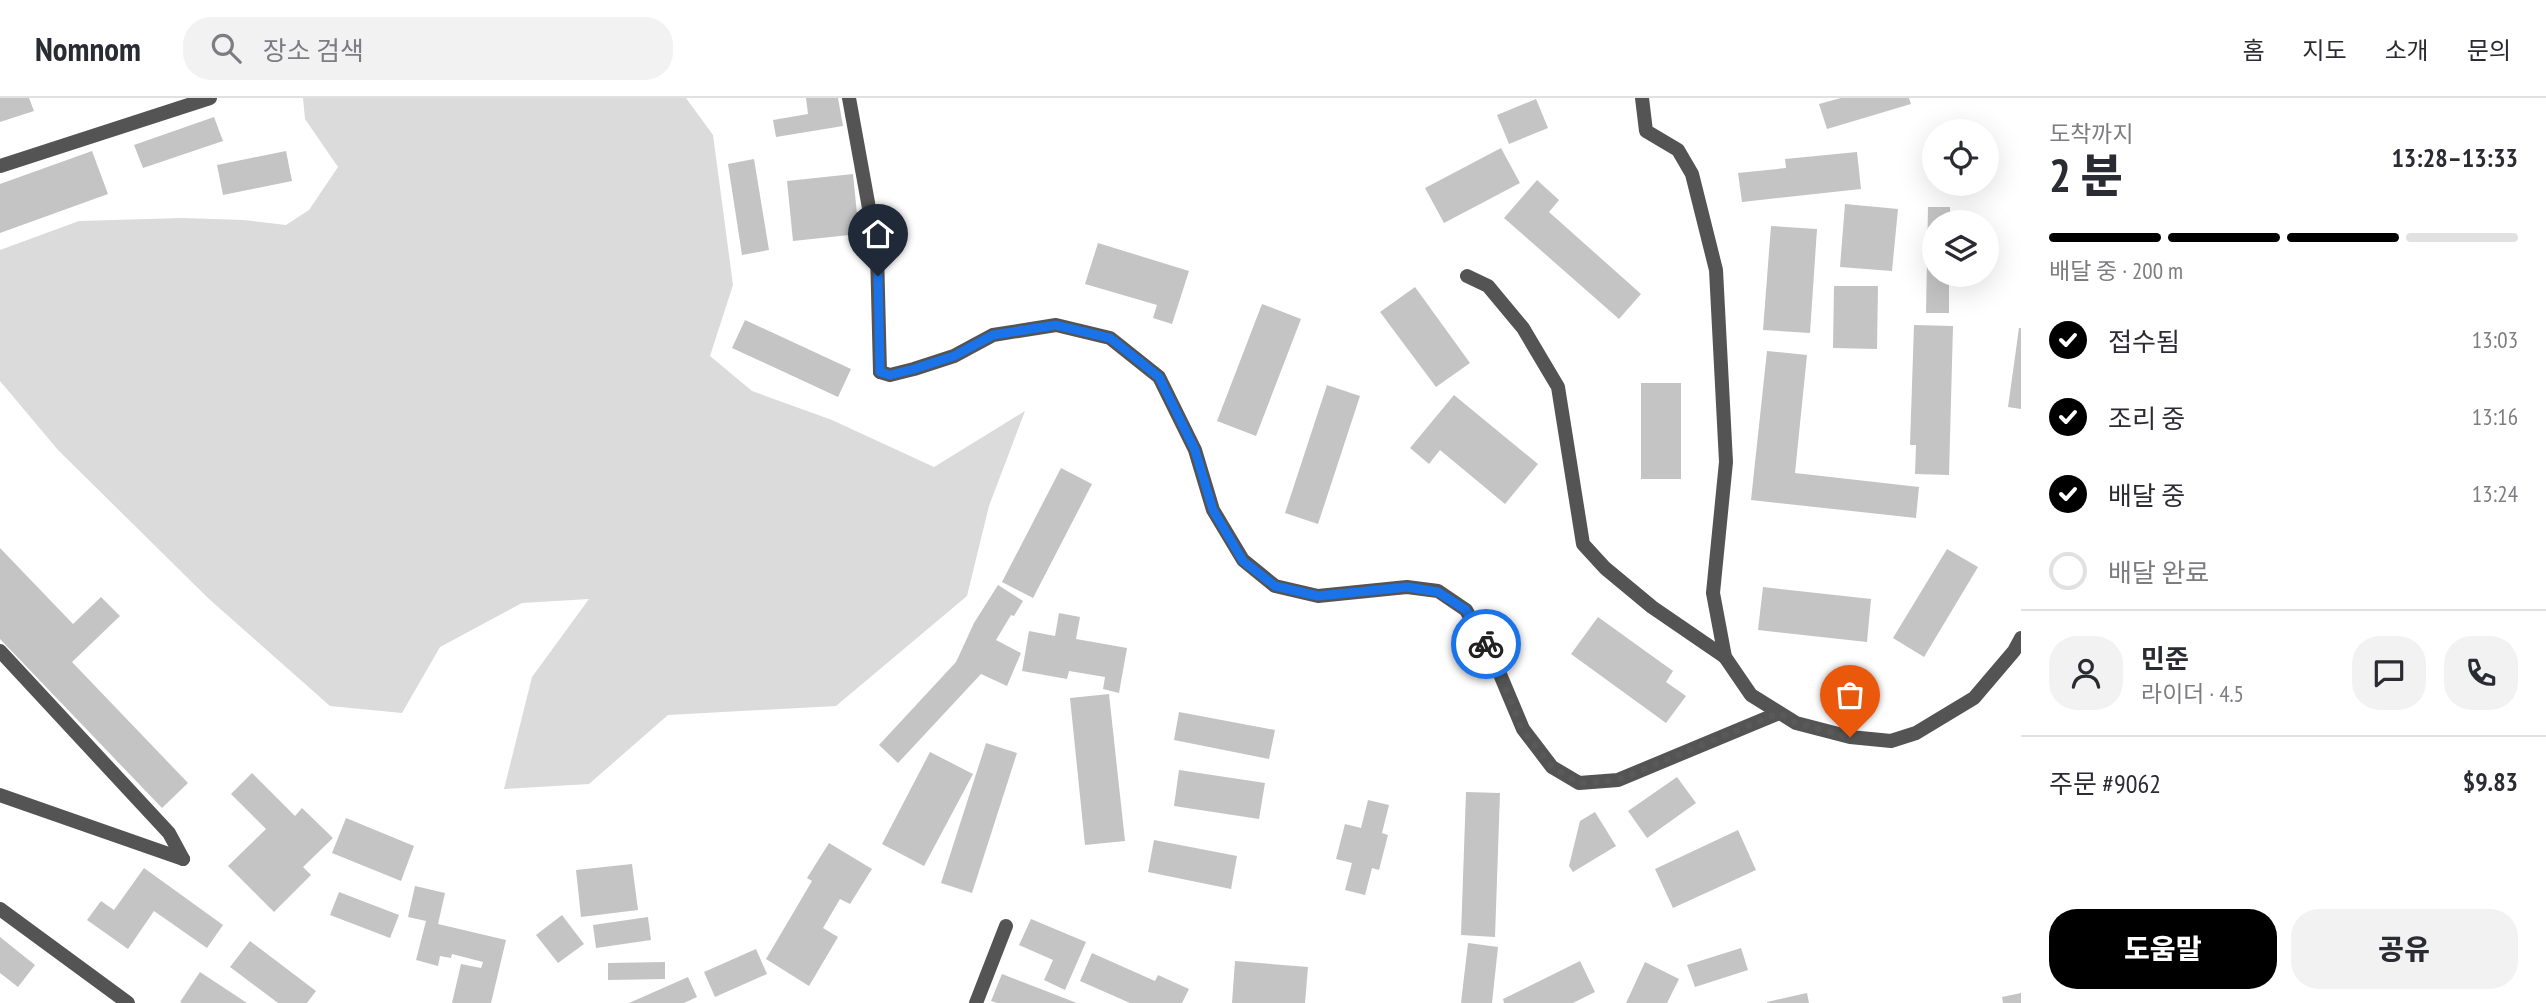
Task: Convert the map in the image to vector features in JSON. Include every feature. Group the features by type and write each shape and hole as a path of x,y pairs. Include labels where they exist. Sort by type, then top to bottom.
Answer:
{"street":[{"path":"0,166 210,98"},
{"path":"849,98 877,252 880,372 890,375 954,356 993,335 1056,325 1110,338 1159,377 1195,450 1213,510 1243,561 1275,586 1318,596 1407,587 1438,592 1466,610 1494,660 1522,729 1552,767 1579,783 1618,780 1779,713"},
{"path":"1642,98 1646,131 1678,150 1692,174 1716,270 1726,463 1713,593 1725,657"},
{"path":"1467,276 1488,286 1523,328 1558,387 1583,544 1605,568 1652,607 1725,657 1751,695 1796,723 1850,737 1891,741 1916,733 1974,698 2014,651 2021,638"},
{"path":"0,651 169,833 183,859 0,795"},
{"path":"0,909 128,1003"},
{"path":"976,1003 1006,926"}],"shaded area":[{"path":"303,98 686,98 713,135 733,285 710,356 752,391 832,420 934,467 1025,411 989,506 967,596 836,706 668,715 589,784 504,789 532,677 589,599 522,603 440,647 402,713 330,706 209,599 58,450 0,381 0,250 79,221 182,218 244,220 286,225 309,210 338,167 305,119"}],"building":[{"path":"0,98 29,98 34,111 0,122"},
{"path":"806,98 838,98 843,126 776,137 773,120 808,114"},
{"path":"1841,98 1909,98 1911,104 1827,129 1819,104"},
{"path":"1536,99 1548,128 1509,144 1497,115"},
{"path":"214,117 223,141 143,168 134,145"},
{"path":"1501,148 1520,183 1444,223 1425,188"},
{"path":"92,151 108,194 0,233 0,184"},
{"path":"286,151 292,181 223,195 217,165"},
{"path":"1857,152 1861,189 1742,202 1738,173 1786,168 1785,159"},
{"path":"754,159 769,250 742,255 728,164"},
{"path":"853,174 859,234 793,241 787,181"},
{"path":"1537,180 1559,200 1549,212 1641,294 1619,319 1504,218"},
{"path":"1845,204 1898,209 1892,271 1840,267"},
{"path":"1928,207 1950,207 1950,210 1928,210"},
{"path":"1771,226 1817,229 1810,333 1763,330"},
{"path":"1098,243 1189,271 1172,324 1153,318 1157,305 1085,284"},
{"path":"1834,286 1878,286 1877,349 1833,348"},
{"path":"1415,287 1470,363 1436,387 1380,312"},
{"path":"1926,287 1949,287 1949,313 1926,313"},
{"path":"1262,304 1301,319 1256,436 1217,421"},
{"path":"745,320 851,369 838,397 732,348"},
{"path":"1914,325 1953,326 1949,475 1915,474 1916,445 1910,445"},
{"path":"2021,328 2021,409 2008,407"},
{"path":"1767,351 1807,355 1795,473 1919,487 1916,518 1751,500"},
{"path":"1641,383 1681,383 1681,479 1641,479"},
{"path":"1327,385 1360,396 1318,524 1285,513"},
{"path":"1454,395 1538,464 1505,504 1440,450 1429,464 1410,448"},
{"path":"1061,468 1092,484 1033,598 1002,582"},
{"path":"0,548 73,624 101,597 120,616 72,662 188,783 162,808 0,639"},
{"path":"1947,549 1978,567 1924,657 1893,638"},
{"path":"998,585 1023,601 996,640 1021,653 1007,686 981,674 898,763 879,745 956,662 974,623"},
{"path":"1763,587 1871,599 1867,642 1758,630"},
{"path":"1059,613 1080,617 1076,639 1127,648 1119,693 1103,689 1105,677 1069,671 1067,679 1022,671 1029,631 1055,636"},
{"path":"1598,617 1673,671 1666,682 1686,696 1666,723 1571,654"},
{"path":"1109,694 1125,841 1085,845 1070,698"},
{"path":"1179,712 1275,730 1269,759 1174,740"},
{"path":"986,743 1017,753 972,893 941,883"},
{"path":"930,752 973,774 924,866 882,844"},
{"path":"1179,770 1265,783 1259,819 1174,806"},
{"path":"252,773 295,816 302,808 333,838 303,867 311,875 274,912 228,866 266,829 231,794"},
{"path":"1677,777 1696,803 1647,838 1628,811"},
{"path":"1466,792 1500,793 1495,937 1461,935"},
{"path":"1368,800 1389,805 1382,833 1388,835 1379,870 1372,868 1365,895 1345,890 1352,863 1336,859 1345,824 1361,828"},
{"path":"1595,812 1616,846 1573,872 1569,866 1580,821"},
{"path":"346,818 414,846 401,881 332,853"},
{"path":"1738,830 1756,870 1673,908 1655,869"},
{"path":"1154,840 1237,856 1231,889 1148,872"},
{"path":"829,843 872,869 850,904 840,899 823,928 838,937 809,986 766,959 812,881 807,878"},
{"path":"632,864 638,910 581,917 576,870"},
{"path":"144,868 223,925 207,948 154,911 128,949 87,920 101,901 114,910"},
{"path":"415,886 445,893 438,924 506,940 491,1003 452,1003 461,964 481,968 483,962 452,954 451,958 440,956 438,966 416,960 426,921 408,917"},
{"path":"339,892 399,915 390,938 330,915"},
{"path":"562,915 584,944 558,963 536,935"},
{"path":"648,917 651,940 596,948 593,925"},
{"path":"1031,919 1086,942 1065,990 1044,980 1053,960 1019,945"},
{"path":"0,937 35,965 18,987 0,973"},
{"path":"250,941 316,991 307,1003 278,1003 230,967"},
{"path":"1468,943 1498,947 1492,1003 1461,1003"},
{"path":"1741,948 1748,970 1695,987 1687,965"},
{"path":"756,949 767,974 715,997 704,972"},
{"path":"1092,953 1155,981 1158,975 1189,989 1182,1003 1130,1003 1080,981"},
{"path":"1235,961 1308,967 1305,1003 1232,1003"},
{"path":"1580,961 1595,992 1573,1003 1504,1003 1503,999"},
{"path":"665,962 665,979 608,980 608,963"},
{"path":"1645,962 1679,979 1667,1003 1626,1003"},
{"path":"200,972 247,1003 180,1002"},
{"path":"1002,974 1077,1003 991,1001"},
{"path":"688,977 697,997 684,1003 629,1003"},
{"path":"1807,993 1809,1003 1767,1003 1767,1002"},
{"path":"2021,993 2021,1003 2003,1003 2002,997"}],"way so far":[{"path":"1486,644 1522,729 1552,767 1579,783 1618,780 1779,713 1796,723 1850,737"}],"route":[{"path":"878,276 880,372 890,375 954,356 993,335 1056,325 1110,338 1159,377 1195,450 1213,510 1243,561 1275,586 1318,596 1407,587 1438,592 1466,610 1486,644"}]}
